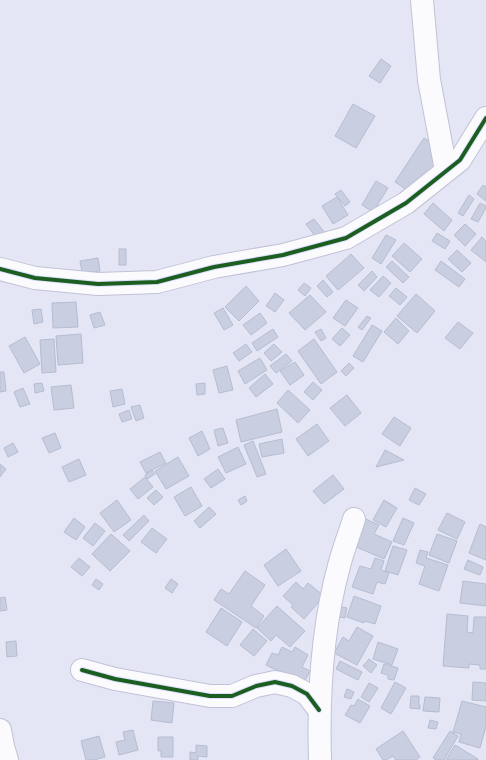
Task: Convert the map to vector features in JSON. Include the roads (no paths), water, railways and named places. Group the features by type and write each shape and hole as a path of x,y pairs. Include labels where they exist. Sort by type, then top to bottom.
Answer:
{"street":[{"path":"422,0 429,80 453,165"},
{"path":"453,165 486,118"},
{"path":"0,269 35,278 98,284 157,282 214,267 283,255 346,238 406,203 453,165 486,145"},
{"path":"320,760 319,710 322,665 328,617 339,566 354,519"},
{"path":"82,670 115,679 210,696 232,696 256,686 275,682 292,686 307,694 319,710"},
{"path":"0,730 7,760"}]}
